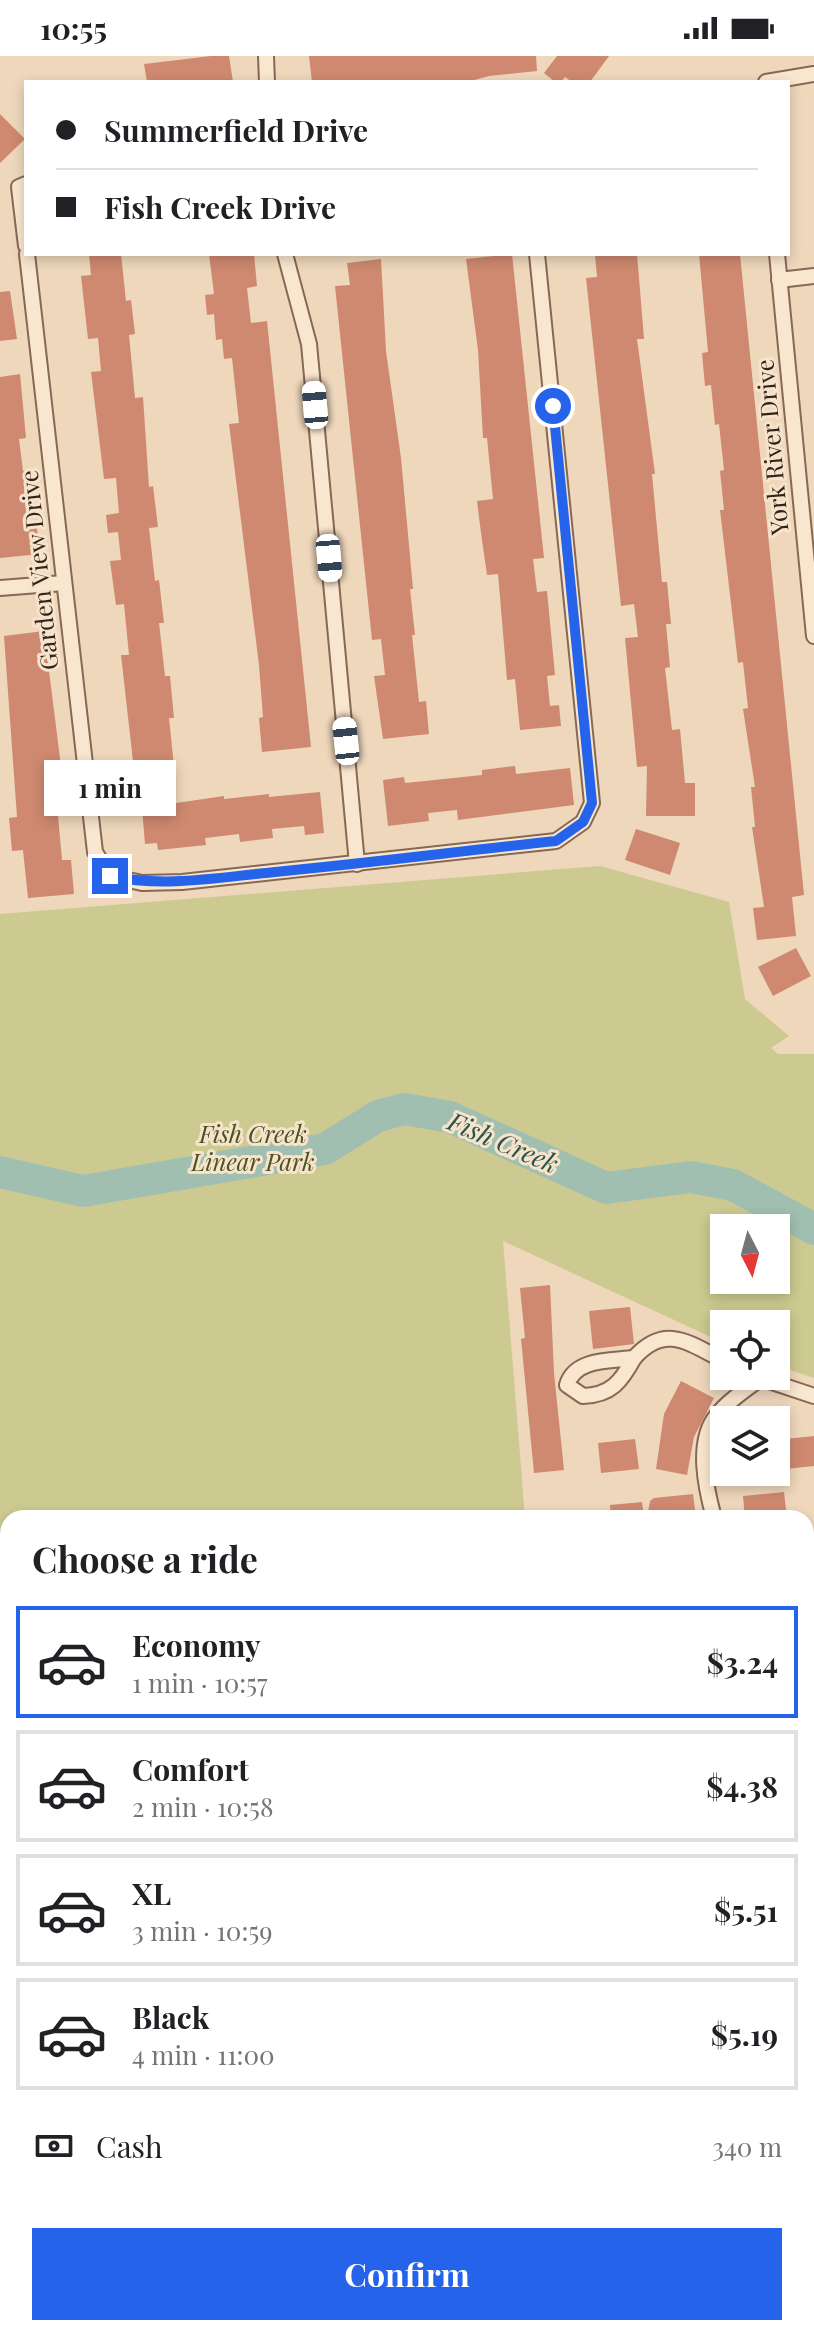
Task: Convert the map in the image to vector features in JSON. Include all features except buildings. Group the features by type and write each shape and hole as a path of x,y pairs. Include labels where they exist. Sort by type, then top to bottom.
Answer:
{"street":[{"path":"266,56 267,80"},
{"path":"773,80 814,74"},
{"path":"23,186 24,206"},
{"name":"Garden View Drive","path":"27,256 95,852 110,876 142,883 182,882 357,864"},
{"path":"286,256 309,344 357,864 556,841 583,822 592,803 537,256"},
{"name":"York River Drive","path":"777,256 814,636"},
{"path":"779,280 814,276"},
{"path":"0,588 64,583"},
{"path":"634,1358 655,1339 666,1337 685,1341 710,1354"},
{"path":"790,1388 814,1396"},
{"path":"713,1510 704,1462 706,1443 714,1418 744,1390"}],"green space":[{"name":"Fish Creek Linear Park","path":"600,866 729,902 745,999 789,1036 771,1048 778,1054 814,1054 814,1378 790,1370 790,1310 710,1310 710,1337 503,1241 524,1510 0,1510 0,914"}],"waterway":[{"name":"Fish Creek","path":"0,1172 83,1191 325,1149 378,1116 404,1109 450,1117 606,1188 691,1177 733,1185 814,1229"}],"route":[{"path":"110,876 142,883 182,882 357,864 556,841 583,822 592,803 553,406"}]}
